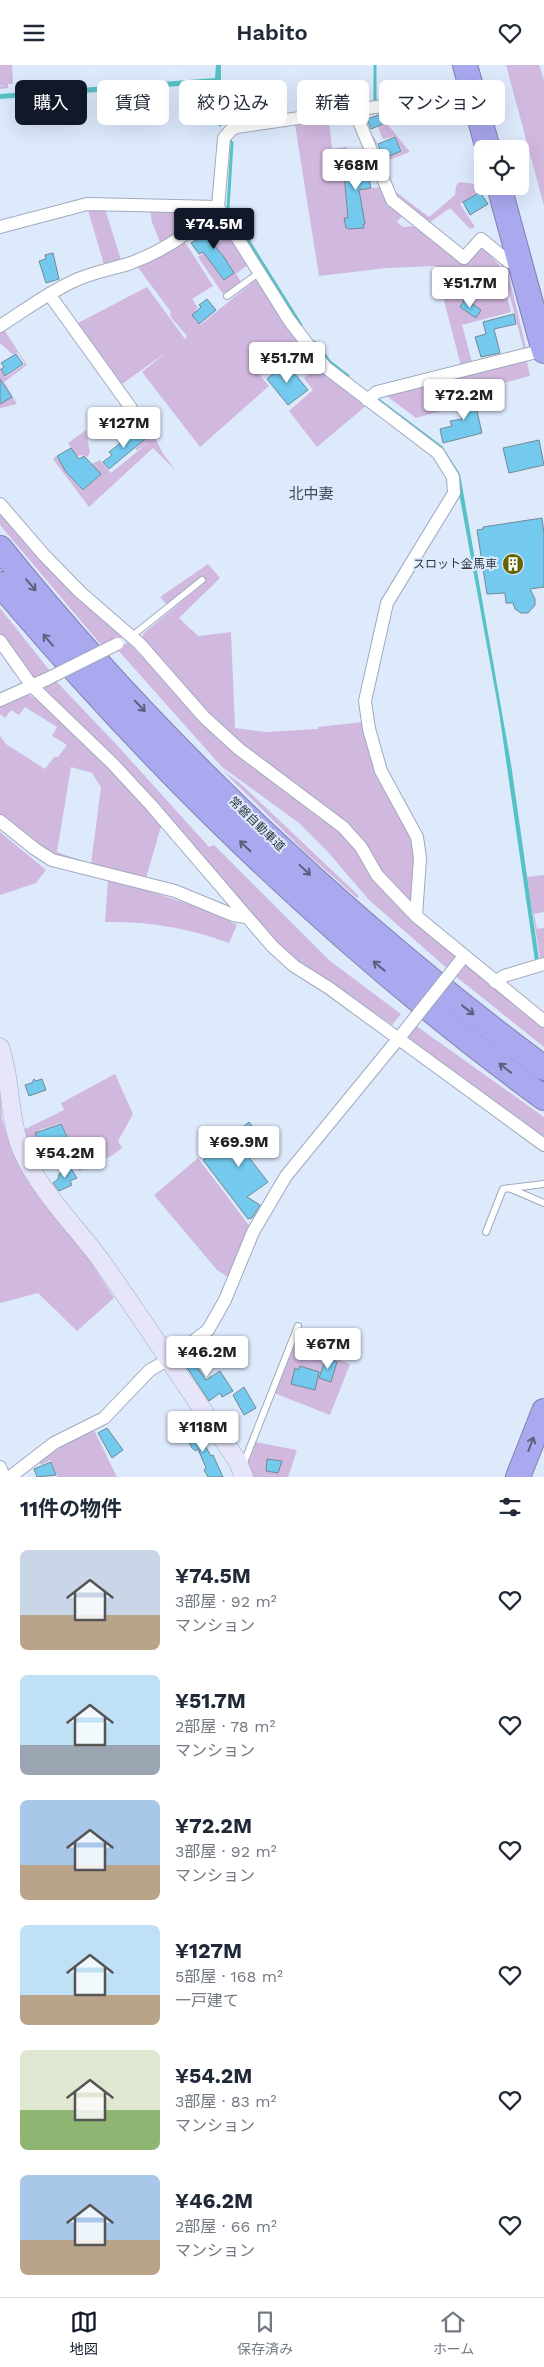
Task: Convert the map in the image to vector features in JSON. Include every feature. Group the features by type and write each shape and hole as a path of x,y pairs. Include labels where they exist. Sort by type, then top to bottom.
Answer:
{"highway":[{"path":"465,65 469,80"},
{"path":"482,65 503,140"},
{"path":"482,125 486,140"},
{"path":"501,195 544,351"},
{"path":"517,195 544,293"},
{"name":"常磐自動車道","path":"0,548 68,629 129,695 305,871 462,1005 544,1068"},
{"name":"常磐自動車道","path":"0,584 114,714 192,795 290,888 449,1025 544,1098"},
{"path":"518,1477 544,1411"},
{"path":"536,1477 544,1457"}],"street":[{"path":"297,119 237,127 231,130 224,138 218,207 289,320 325,367 437,452 453,477 454,493 388,603 365,701 369,729 382,771 417,837 420,857 416,916"},
{"path":"360,125 392,200 464,258 482,239 509,262 520,263"},
{"path":"0,227 88,204 218,207"},
{"path":"0,326 49,294 78,279 131,263 160,249 200,224 218,207"},
{"path":"49,294 131,408"},
{"path":"367,400 377,392 544,351"},
{"path":"0,504 44,555 80,592 132,637 204,717 239,749 343,827 361,847 377,875 416,916 463,958 544,1021"},
{"path":"0,700 132,637"},
{"path":"0,641 32,686 112,763 272,946 294,966 400,1036 544,1145"},
{"path":"0,821 52,860 176,891 233,915 246,917"},
{"path":"10,1477 54,1443 104,1419 150,1370 168,1360 208,1330 225,1300 253,1232 286,1176 463,958"},
{"path":"495,982 504,976 544,964"},
{"path":"0,1047 8,1077 15,1129 31,1169 51,1198 102,1262 237,1459 241,1475"},
{"path":"0,1467 4,1477"}],"lane":[{"path":"227,296 260,273"},
{"path":"132,637 202,580"},
{"path":"486,1232 503,1189 544,1184"},
{"path":"509,1188 544,1203"},
{"path":"241,1475 298,1326"}],"shaded area":[{"path":"0,65 12,65 13,84 8,84 8,88 0,89 0,86 5,85 0,85"},
{"path":"216,65 221,65 221,80 188,80 215,78"},
{"path":"506,65 539,65 544,80 544,206 529,150 529,140 526,140"},
{"path":"169,81 179,81 179,86 169,87"},
{"path":"97,87 97,92 87,93 87,88"},
{"path":"15,93 15,98 0,99 0,94"},
{"path":"295,125 329,125 332,149 347,147 349,170 375,173 370,179 370,188 380,187 387,206 392,206 403,215 397,222 403,227 416,226 463,261 477,247 483,247 500,266 511,312 462,325 472,362 461,366 435,266 387,268 319,276","holes":["360,201 364,228 346,228 345,219 348,218 346,203"]},
{"path":"388,125 410,152 381,163 369,135 373,136 378,144 374,145 380,160 402,151 395,136 383,139 378,127"},
{"path":"459,182 474,184 474,195 460,204 475,227 470,229 450,208 429,223 396,198 392,189 429,217 455,195 456,186"},
{"path":"105,209 122,263 105,268 88,210"},
{"path":"150,210 204,211 206,213 161,245 152,222"},
{"path":"230,234 249,264 236,274 241,282 223,294 198,257","holes":["218,252 224,257 234,273 224,280 209,260"]},
{"path":"183,239 213,286 192,299 198,308 195,310 199,316 195,320 200,325 258,278 301,343 260,375 269,386 200,447 142,372 168,351 122,384 78,323 147,287 185,339 187,336 170,316 171,312 136,265"},
{"path":"501,263 507,268 526,348 524,350"},
{"path":"3,328 27,365 4,382 17,404 0,408 0,368 6,377 25,364 18,353 12,354 0,343 0,331"},
{"path":"526,357 530,376 455,396 450,376"},
{"path":"318,366 367,405 317,447 289,411 313,390 304,378"},
{"path":"443,378 451,408 416,418 384,394"},
{"path":"377,397 442,446 460,474 511,764 539,960 535,961 499,712 456,476 375,401"},
{"path":"133,415 151,440 155,437 162,452 175,470 153,448 89,507 53,459 56,456 62,464 73,451 68,443 86,430 90,453 87,457 84,455 77,456 64,468 83,491 99,476 89,465 100,460 111,473 149,442 137,450 135,449 146,438 137,428 127,437 122,433 122,428"},
{"path":"0,510 122,634 121,638 102,646 0,525"},
{"path":"208,564 220,578 179,618 198,636 231,632 235,728 266,732 318,729 318,727 363,722 415,850 413,906 379,871 363,841 209,716 143,639 143,634 205,582 201,577 167,605 160,597"},
{"path":"0,608 50,671 36,680 32,678 0,633"},
{"path":"128,642 205,723 334,826 458,956 449,970 369,900 328,852 299,823 222,767 117,649"},
{"path":"55,680 209,847 214,845 329,960 401,1014 392,1025 342,990 299,964 273,941 168,815 109,753 41,689"},
{"path":"26,693 41,702 111,769 162,823 146,878 55,855 24,834 0,814 0,736 6,744 45,769 67,745 52,736 57,727 25,707 19,715 11,710 5,718 0,714 0,704","holes":["71,767 92,773 101,787 91,864 57,852"]},
{"path":"223,771 241,784 359,896 357,898 305,852"},
{"path":"0,832 46,870 36,883 0,895"},
{"path":"544,875 544,912 534,914 537,929 544,928 544,959 540,959 527,877"},
{"path":"108,880 190,905 237,925 229,943 184,929 153,924 105,922"},
{"path":"464,963 544,1027 544,1047 454,975"},
{"path":"415,1025 544,1117 544,1138 408,1041 406,1036"},
{"path":"115,1074 133,1114 118,1141 122,1148 113,1155 79,1171 67,1150 57,1154 54,1148 69,1140 61,1123 39,1130 41,1134 35,1136 37,1141 33,1143 37,1150 39,1161 36,1163 21,1131 64,1110 61,1103"},
{"path":"0,1086 2,1119 13,1153 29,1182 81,1247 114,1298 77,1331 38,1293 0,1303"},
{"path":"198,1158 251,1228 229,1278 217,1270 154,1195"},
{"path":"295,1341 350,1364 330,1415 274,1393"},
{"path":"94,1430 117,1477 56,1477 51,1460 41,1465 38,1460 64,1443"},
{"path":"255,1442 297,1450 288,1477 250,1477 246,1467"}],"building":[{"path":"379,115 379,125 381,125 371,129 369,118"},
{"path":"395,137 401,151 383,159 378,144"},
{"path":"364,154 371,188 359,190 365,224 363,225 364,228 350,229 346,228 344,218 348,218 344,174 351,174 348,156"},
{"path":"475,195 482,195 488,204 470,215 463,202"},
{"path":"216,220 226,234 212,243 234,273 224,280 203,252 199,254 191,243 214,229 211,224"},
{"path":"53,253 59,279 46,283 39,261 46,259 45,255"},
{"path":"207,299 216,310 199,324 192,315 201,307 199,305"},
{"path":"465,299 481,310 476,318 460,307"},
{"path":"514,314 516,324 494,329 500,353 481,357 475,337 486,334 483,322"},
{"path":"16,354 23,364 5,376 1,369 4,367 1,363"},
{"path":"286,363 308,390 288,405 267,379"},
{"path":"0,379 12,397 0,404"},
{"path":"473,392 478,407 476,407 482,433 443,443 440,429 452,426 450,421 462,419 457,397"},
{"path":"106,420 112,429 97,439 91,429"},
{"path":"137,430 145,439 109,469 103,462 112,455 109,452"},
{"path":"539,440 544,465 509,473 503,448"},
{"path":"71,448 79,459 84,456 101,474 83,490 66,472 57,456"},
{"name":"スロット金馬車","path":"542,518 544,533 544,587 530,589 535,599 535,605 528,613 521,613 515,609 513,603 506,603 505,593 487,594 477,530 483,529 483,527"},
{"path":"34,1079 36,1081 42,1079 46,1090 29,1096 25,1085 32,1083"},
{"path":"249,1122 265,1142 247,1155 268,1182 247,1197 260,1205 252,1218 248,1219 203,1160"},
{"path":"61,1124 68,1139 52,1147 55,1154 41,1161 37,1152 40,1151 35,1143 38,1141 35,1133"},
{"path":"70,1167 77,1178 70,1181 72,1185 59,1191 53,1183 58,1179 59,1174"},
{"path":"196,1349 204,1360 196,1366 206,1380 220,1371 233,1391 222,1397 220,1393 209,1401 182,1360"},
{"path":"326,1358 337,1362 331,1382 319,1378"},
{"path":"300,1366 319,1372 315,1390 291,1384 295,1368 299,1370"},
{"path":"244,1387 256,1408 244,1415 233,1395"},
{"path":"194,1426 211,1456 213,1455 223,1477 208,1477 204,1470 206,1468 198,1449 195,1451 192,1448 183,1432"},
{"path":"107,1428 123,1450 112,1458 98,1433"},
{"path":"267,1459 282,1461 278,1473 266,1471"},
{"path":"51,1462 56,1475 37,1477 34,1469"}],"waterway":[{"path":"375,65 375,103"},
{"path":"230,140 232,143 228,208 301,325"},
{"path":"314,342 330,362 348,376"}],"place":[{"name":"スロット金馬車","path":"513,564"}],"district":[{"name":"北中妻","path":"311,494"}]}
